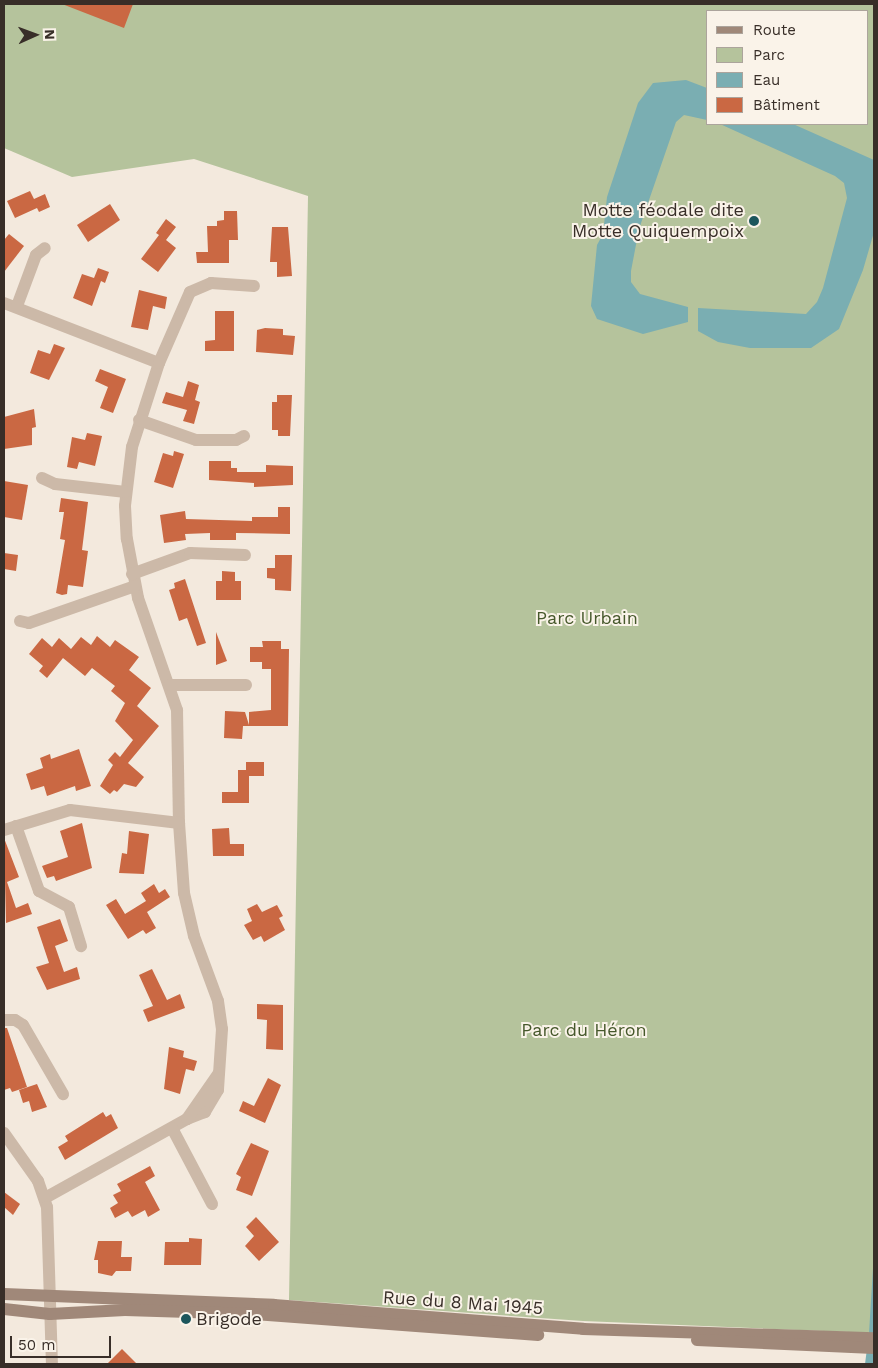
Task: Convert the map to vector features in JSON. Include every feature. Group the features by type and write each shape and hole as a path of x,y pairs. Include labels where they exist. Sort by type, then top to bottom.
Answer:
{"main road":[{"name":"Rue du 8 Mai 1945","path":"4,1294 49,1294 127,1301 293,1306 583,1329 856,1342 874,1348"},
{"name":"Rue du 8 Mai 1945","path":"4,1309 50,1314 134,1310 253,1314 512,1334 856,1342 874,1338"}],"street":[{"path":"17,306 36,255 45,248"},
{"path":"45,1198 187,1119 219,1073 220,1009 190,922 182,876 179,823 179,727 170,685 133,580 126,524 126,492 139,420 159,363 190,292 211,283 254,286"},
{"path":"4,303 17,306 159,363"},
{"path":"139,420 196,440 236,440 244,436"},
{"path":"42,478 55,484 126,492"},
{"path":"20,621 30,623 133,580 190,553 245,555"},
{"path":"170,685 246,685"},
{"path":"81,946 69,907 39,891 10,828 62,812 79,810 179,823"},
{"path":"4,1020 15,1020 23,1025 63,1094"},
{"path":"172,1128 212,1204"},
{"path":"4,1133 30,1167 45,1198 49,1217 49,1294 52,1364"}],"green space":[{"name":"Parc Urbain","path":"4,4 874,4 874,1333 583,1321 289,1300 308,196 194,159 72,177 4,148"}],"water":[{"path":"686,80 706,88 706,120 684,115 676,122 639,229 631,271 631,282 640,294 688,307 688,322 643,334 597,319 591,306 597,245 603,234 607,197 638,103 653,83"},
{"path":"722,125 795,125 874,160 874,232 863,270 839,329 811,348 750,348 718,342 698,331 698,308 806,314 817,302 823,288 847,198 844,183 835,176"},
{"path":"874,1252 874,1364 865,1364 869,1333"}],"building":[{"path":"62,4 133,4 124,28"},
{"path":"30,191 34,199 45,194 50,207 39,212 37,208 15,218 7,201"},
{"path":"110,204 120,220 88,242 77,225"},
{"path":"224,211 237,211 238,240 229,240 229,263 197,263 196,252 208,252 207,226 217,226 217,221 224,220"},
{"path":"166,219 176,227 166,240 176,248 158,272 141,259 159,235 156,233"},
{"path":"272,227 288,227 292,276 277,277 277,262 270,262"},
{"path":"9,234 24,246 4,272 4,240"},
{"path":"98,268 109,272 105,283 101,281 92,306 73,298 82,274 94,278"},
{"path":"139,290 167,297 165,309 153,306 148,330 131,327"},
{"path":"215,311 234,311 234,351 205,351 205,341 215,340"},
{"path":"265,328 283,329 283,335 295,336 293,355 256,352 257,330"},
{"path":"54,344 65,348 49,380 30,373 38,350 50,354"},
{"path":"100,369 126,379 113,413 100,408 108,387 95,381"},
{"path":"188,381 199,385 195,400 200,402 194,424 183,421 187,410 162,403 166,392 183,397"},
{"path":"277,395 292,395 290,436 278,436 278,430 272,430 272,402 277,402"},
{"path":"34,409 36,427 32,428 32,445 4,449 4,417"},
{"path":"87,433 102,436 95,466 79,462 77,469 67,467 72,437 85,440"},
{"path":"174,451 184,454 173,488 154,482 163,453 173,456"},
{"path":"209,461 231,461 231,468 237,468 237,472 266,472 266,465 293,466 293,485 254,487 254,483 209,480"},
{"path":"4,481 28,485 22,520 4,517"},
{"path":"61,498 88,502 82,550 88,551 83,587 68,585 67,594 62,595 56,593 65,540 60,539 64,512 59,512"},
{"path":"278,507 290,507 290,534 236,533 236,540 210,540 210,533 185,534 186,540 164,543 160,515 185,511 186,519 252,521 252,517 278,517"},
{"path":"4,553 18,555 16,571 4,569"},
{"path":"275,555 292,555 291,591 275,590 275,579 267,578 267,568 275,568"},
{"path":"222,571 235,572 235,581 241,581 241,600 216,600 216,581 222,581"},
{"path":"185,579 206,643 197,646 187,618 179,621 169,590 175,588 174,583"},
{"path":"216,632 227,661 216,665"},
{"path":"97,636 110,647 115,640 139,657 129,670 151,688 137,706 159,726 128,763 144,777 136,787 124,784 117,792 114,790 110,794 100,786 113,765 108,760 115,752 120,757 133,740 115,721 125,703 111,691 115,686 92,668 85,676 63,658 47,678 39,671 43,666 29,654 42,638 52,647 59,638 71,649 81,637 91,645"},
{"path":"262,641 281,641 281,649 289,649 288,726 243,726 242,739 224,738 225,711 245,712 249,725 249,712 271,710 271,669 262,669 262,662 250,662 250,647 263,647"},
{"path":"79,749 91,786 76,791 75,786 47,796 44,786 31,790 26,774 43,768 40,758 50,754 51,759"},
{"path":"246,762 264,762 264,776 249,776 249,803 222,803 222,792 238,792 238,770 246,770"},
{"path":"82,823 92,868 56,881 54,876 47,878 42,866 68,857 60,831"},
{"path":"229,828 230,844 244,844 244,856 213,856 212,829"},
{"path":"129,831 149,834 144,874 119,873 122,853 127,854"},
{"path":"4,838 19,877 7,882 16,908 28,903 32,914 6,923"},
{"path":"154,884 159,893 165,889 170,897 147,912 156,928 146,934 143,930 128,939 106,905 116,899 125,914 146,901 141,893"},
{"path":"257,904 262,912 277,905 283,916 279,918 285,930 264,942 261,936 253,940 244,925 252,921 247,909"},
{"path":"60,919 68,941 55,946 64,972 77,967 80,979 47,990 36,967 49,963 37,927"},
{"path":"152,969 167,1000 180,994 185,1008 148,1022 143,1010 153,1006 139,975"},
{"path":"257,1004 283,1005 283,1050 266,1049 267,1020 257,1019"},
{"path":"4,1028 7,1028 27,1087 12,1092 10,1088 4,1090"},
{"path":"169,1047 184,1051 183,1057 197,1061 194,1071 186,1069 180,1094 164,1089"},
{"path":"268,1078 281,1085 265,1123 239,1111 243,1101 254,1106"},
{"path":"37,1084 47,1107 32,1112 29,1101 23,1103 19,1090"},
{"path":"103,1112 106,1117 111,1114 118,1128 65,1160 58,1147 68,1141 65,1136"},
{"path":"251,1143 269,1151 252,1196 236,1190 241,1177 236,1174"},
{"path":"150,1166 155,1176 145,1182 160,1210 148,1217 145,1210 132,1217 128,1211 115,1218 110,1208 118,1203 113,1195 121,1191 117,1184"},
{"path":"4,1192 20,1204 13,1215 4,1207"},
{"path":"256,1217 279,1242 259,1261 245,1246 254,1236 246,1227"},
{"path":"189,1238 202,1239 201,1265 164,1265 165,1242 189,1242"},
{"path":"98,1241 122,1241 121,1257 132,1257 131,1271 116,1271 112,1276 98,1273 98,1260 94,1260"},
{"path":"122,1349 137,1364 107,1364"}],"place":[{"name":"Motte féodale dite Motte Quiquempoix","path":"754,221"},
{"name":"Brigode","path":"186,1319"}],"park label":[{"name":"Parc du Héron","path":"584,1030"}]}
